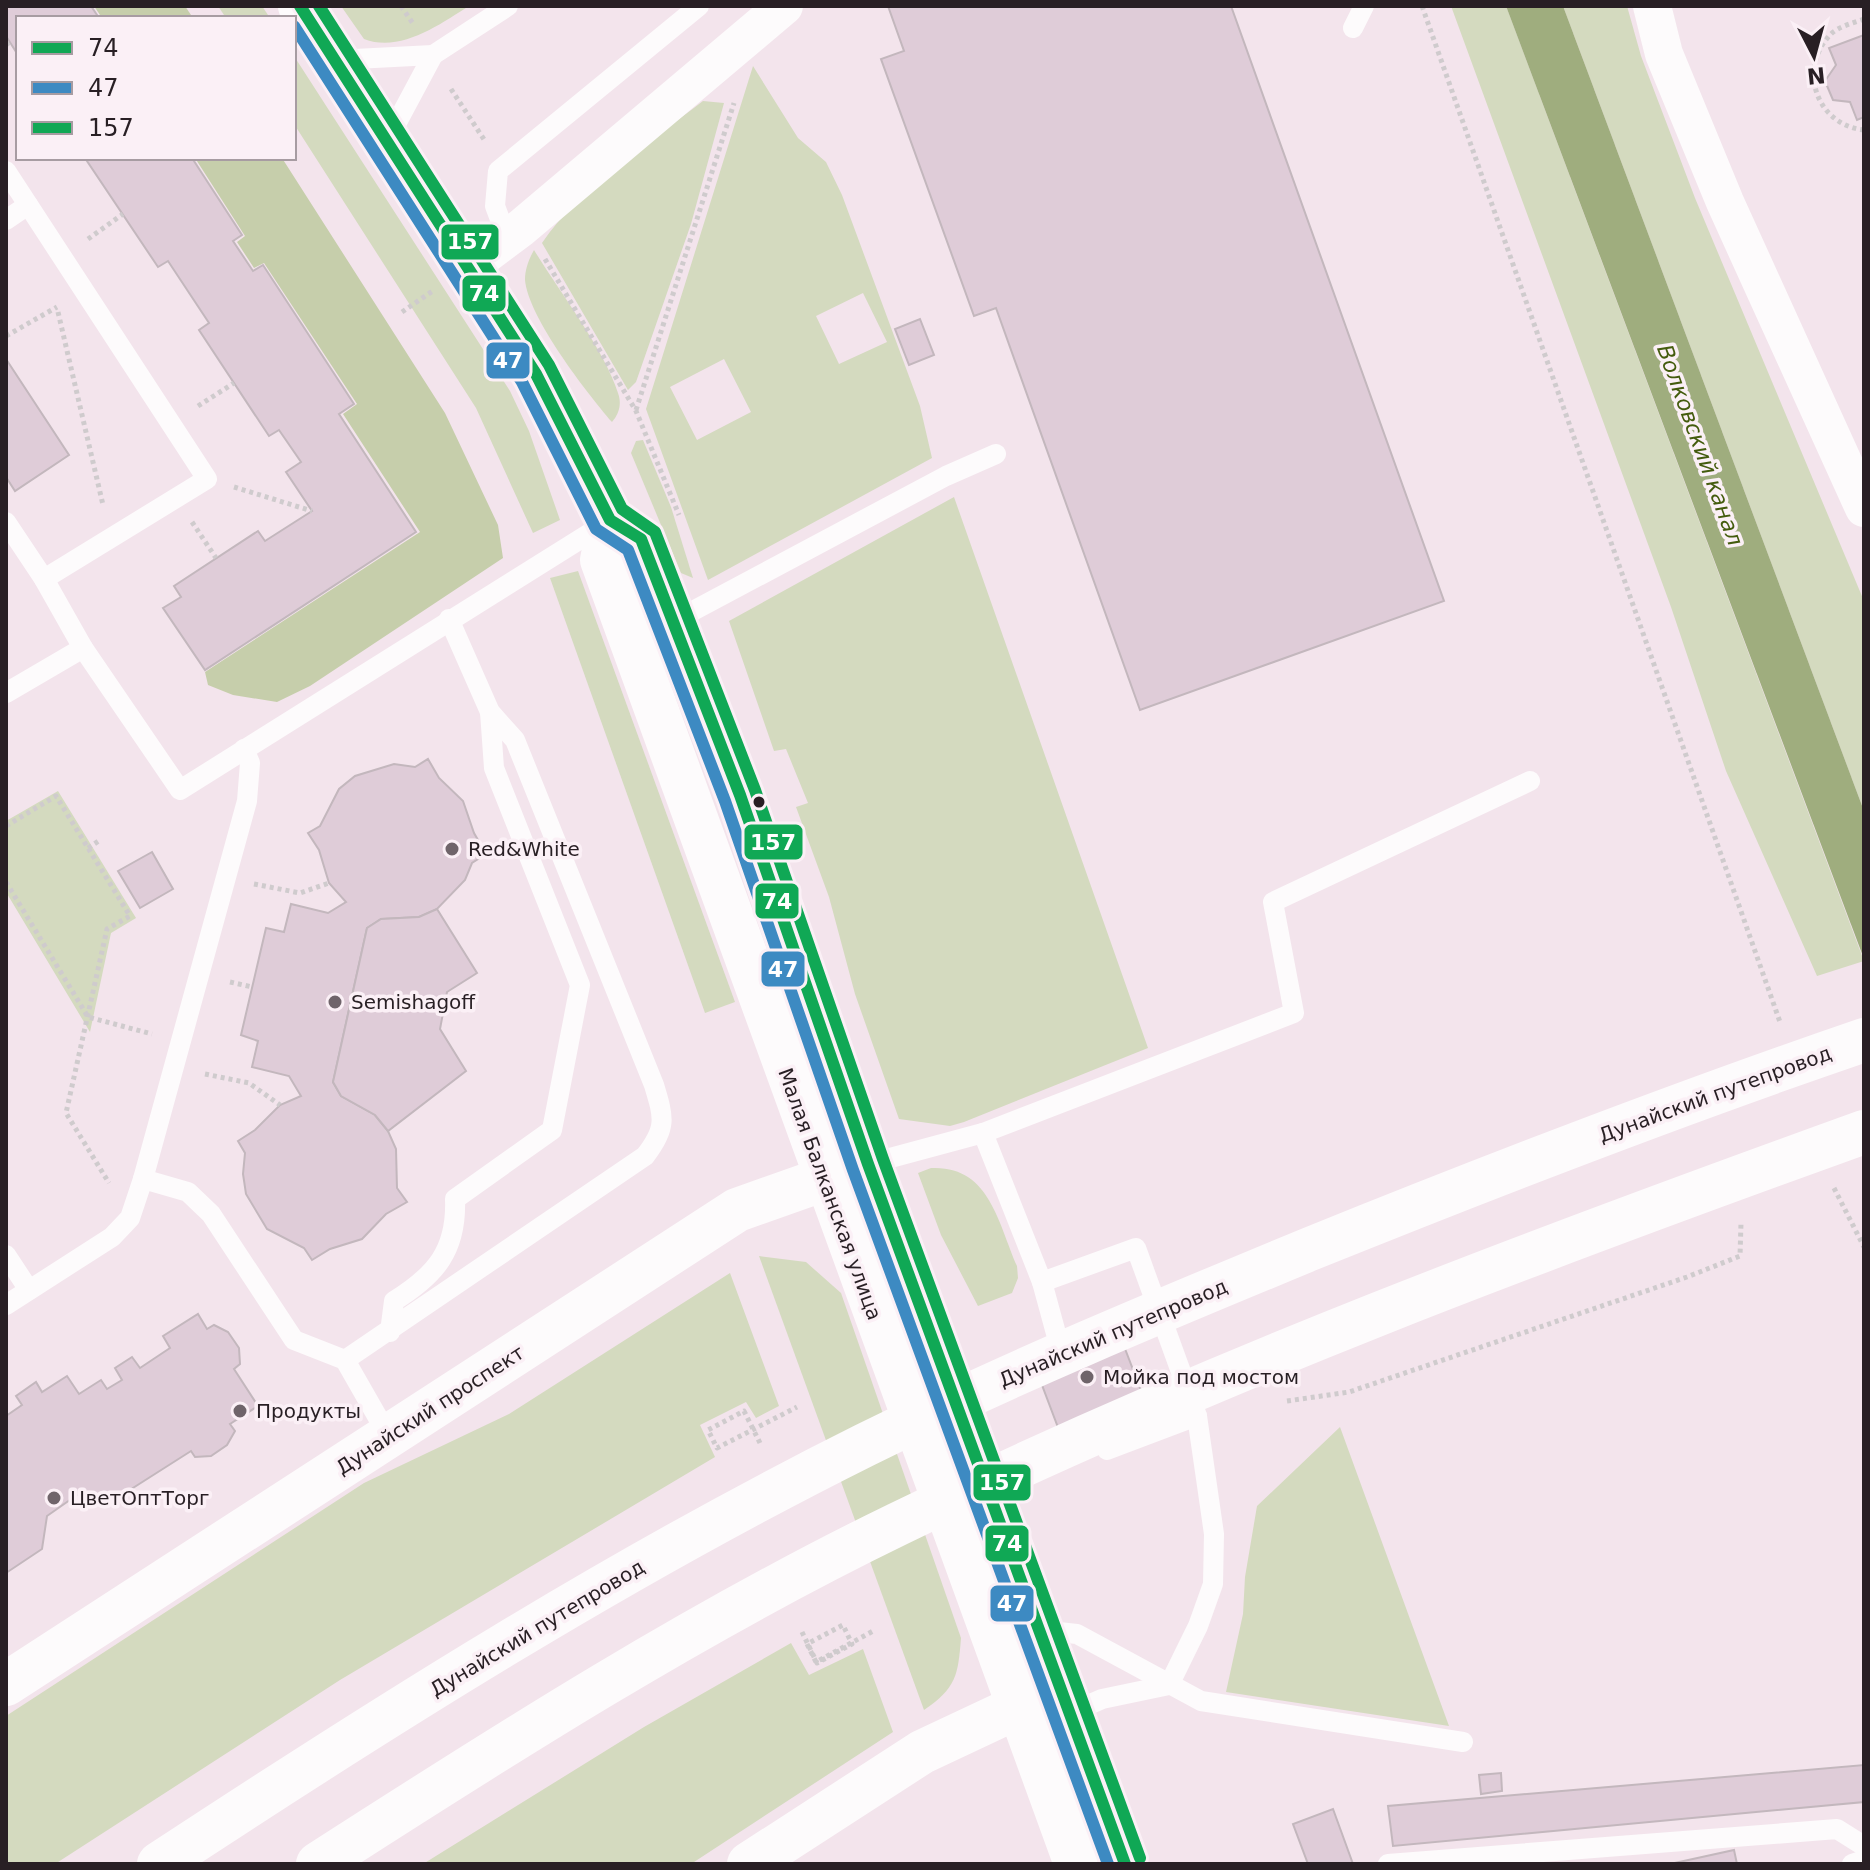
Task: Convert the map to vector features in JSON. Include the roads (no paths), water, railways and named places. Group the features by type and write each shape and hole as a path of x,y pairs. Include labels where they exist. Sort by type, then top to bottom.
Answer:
{"street":[{"path":"300,6 469,267 558,412 610,520 641,539 740,795 868,1164 1125,1864"},
{"path":"469,267 514,233 784,6"},
{"path":"1652,6 1664,54 1725,202 1864,508"},
{"name":"Малая Балканская улица","path":"610,520 602,560 1016,1707 1076,1864"},
{"name":"Дунайский путепровод","path":"159,1864 299,1772 569,1607 865,1445 1082,1342 1410,1209 1718,1090 1864,1040"},
{"path":"318,1864 600,1686 726,1614 896,1525 1172,1398 1348,1326 1864,1132"},
{"name":"Дунайский проспект","path":"6,1684 737,1210 868,1164"},
{"path":"749,1864 922,1752 1016,1707 1066,1701"}],"lane":[{"path":"387,141 433,55 508,6"},
{"path":"514,233 495,206 498,171 699,6"},
{"path":"1353,28 1364,6"},
{"path":"335,60 433,55"},
{"path":"6,171 207,479 44,579"},
{"path":"6,220 28,205"},
{"path":"674,621 946,476 996,454"},
{"path":"6,522 44,579 83,648 180,790 610,520"},
{"path":"345,1360 645,1156 661,1137 663,1114 654,1085 515,740 490,712 449,619"},
{"path":"7,689 83,648"},
{"path":"390,1332 394,1301 419,1285 448,1252 456,1224 455,1199 552,1130 580,985 494,768 490,712"},
{"path":"6,1305 112,1237 130,1218 250,782 250,763 244,749"},
{"path":"868,1164 983,1133 1294,1013 1273,902 1530,781"},
{"path":"983,1133 1042,1282 1057,1337"},
{"path":"143,1179 188,1192 211,1214 294,1340 345,1360 389,1437"},
{"path":"1042,1282 1136,1248 1197,1416 1214,1534 1213,1584 1198,1626 1169,1685"},
{"path":"6,1255 29,1290"},
{"path":"1091,1427 1100,1453 1197,1416"},
{"path":"1040,1630 1077,1634 1201,1701 1463,1742"},
{"path":"1066,1701 1102,1699 1169,1685"},
{"path":"1388,1864 1837,1829 1864,1846"},
{"path":"1852,1864 1864,1860"}],"water":[{"name":"Волковский канал","path":"1506,6 1563,6 1864,811 1864,959"}],"place":[{"name":"Red&White","path":"452,849"},
{"name":"Semishagoff","path":"335,1002"},
{"name":"Мойка под мостом","path":"1087,1377"},
{"name":"Продукты","path":"240,1411"},
{"name":"ЦветОптТорг","path":"54,1498"}]}
